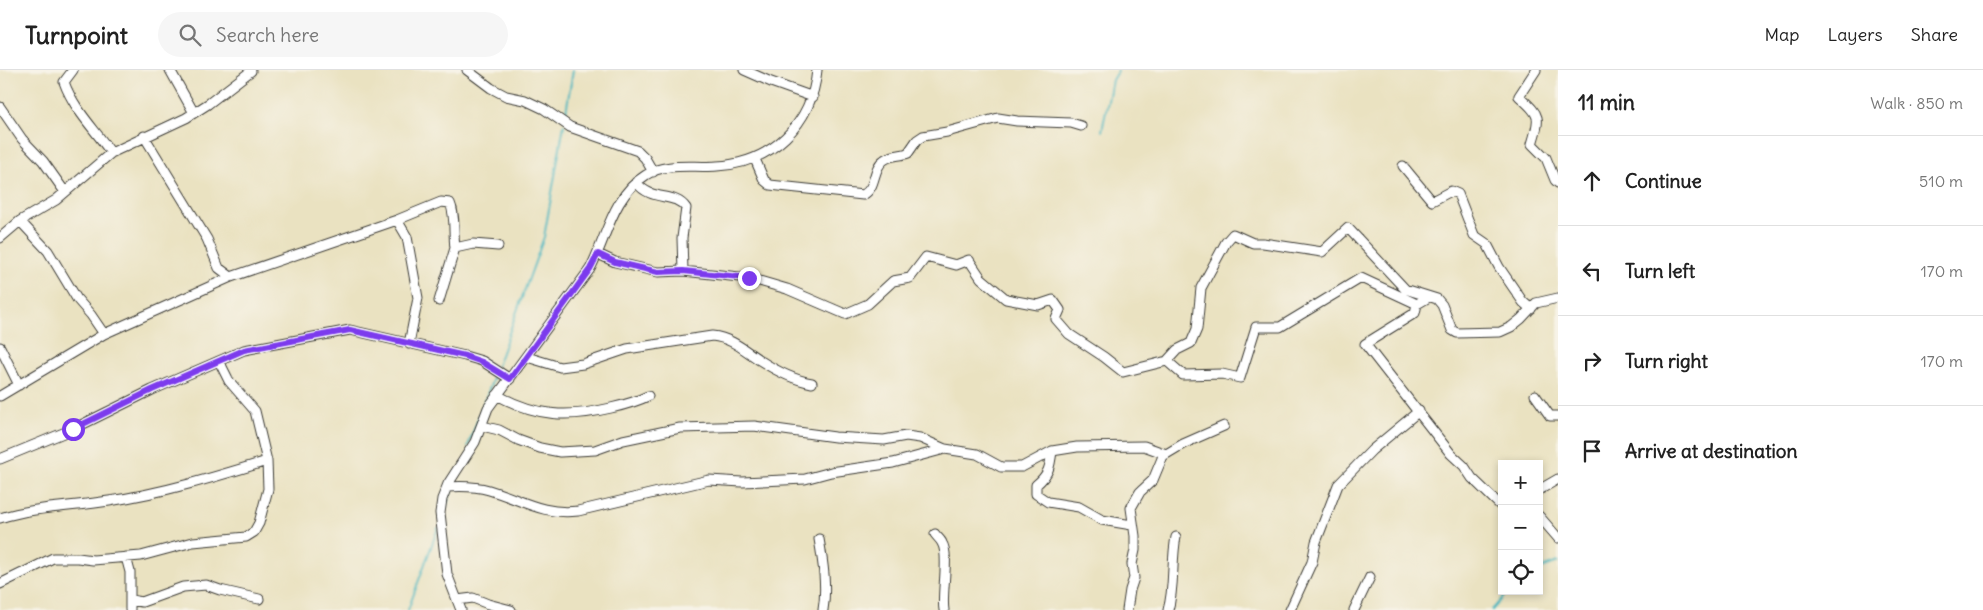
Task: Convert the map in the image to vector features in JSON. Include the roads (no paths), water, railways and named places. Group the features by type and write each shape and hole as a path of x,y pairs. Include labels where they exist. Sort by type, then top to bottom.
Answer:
{"street":[{"path":"73,70 64,82 68,93 81,115 111,152"},
{"path":"170,70 194,113"},
{"path":"0,238 20,221 65,192 111,152 194,113 252,70"},
{"path":"468,70 491,88 506,96 525,100 544,109 570,127 638,151 645,158 653,172"},
{"path":"744,70 813,97"},
{"path":"461,610 447,574 440,513 447,487 475,442 488,408 590,269 617,206 636,182 653,172 673,167 718,166 755,159 777,146 792,132 801,120 813,97 817,70"},
{"path":"1536,70 1519,96 1536,112 1538,125 1532,144 1546,158 1557,180"},
{"path":"0,107 22,139 43,161 65,192"},
{"path":"755,159 764,180 770,185 863,195 870,190 880,163 888,158 908,153 917,140 923,136 998,118 1017,121 1071,123 1081,126"},
{"path":"144,136 208,239 219,268 231,277"},
{"path":"1403,166 1432,201 1451,191 1458,194 1474,235 1487,244 1499,267 1530,309"},
{"path":"636,182 643,191 677,199 686,208 682,238 683,271"},
{"path":"0,396 104,334 231,277 397,220 441,202 450,203 453,210 455,248 439,301"},
{"path":"397,220 407,236 418,298 409,344"},
{"path":"20,221 48,251 77,299 104,334"},
{"path":"598,254 615,262 651,270 683,271 749,278 787,289 811,301 845,314 868,304 893,281 910,278 926,258 956,265 969,260 980,278 1006,299 1038,305 1053,300 1060,310 1056,319 1069,334 1123,372 1167,361 1177,350 1191,343 1198,329 1201,288 1226,242 1233,234 1253,243 1322,252 1348,228 1405,289 1437,299 1442,305 1452,330 1457,333 1500,332 1511,327 1536,303 1558,298"},
{"path":"455,248 473,244 498,246"},
{"path":"1167,361 1183,376 1222,374 1240,378 1256,327 1280,327 1361,278 1417,304"},
{"path":"1429,297 1417,304 1415,313 1365,344 1451,454 1500,505"},
{"path":"0,460 73,429 152,390 244,350 350,330 465,356 482,362 510,379"},
{"path":"527,357 560,367 595,361 627,349 712,336 730,339 762,362 812,384"},
{"path":"0,347 18,385"},
{"path":"0,584 53,558 93,560 141,556 193,542 246,537 254,532 259,522 268,489 267,461 255,412 229,381 219,361"},
{"path":"497,395 519,407 575,415 631,404 648,396"},
{"path":"1535,395 1550,416 1558,416"},
{"path":"1290,610 1312,562 1316,542 1338,485 1372,450 1418,411"},
{"path":"482,426 499,430 518,440 540,448 560,452 595,450 623,440 680,428 754,426 835,438 884,440 906,436 920,438 945,449 977,454 1001,467 1022,467 1052,451 1077,446 1144,446 1166,454"},
{"path":"1127,610 1127,601 1134,578 1132,564 1135,550 1135,536 1130,508 1140,492 1153,480 1163,456 1192,440 1224,426"},
{"path":"447,487 465,486 487,490 542,510 562,513 578,511 709,480 742,482 805,479 831,472 893,463 945,449"},
{"path":"1052,451 1051,464 1046,476 1036,485 1036,494 1048,502 1079,507 1102,520 1132,524"},
{"path":"0,518 35,509 110,501 192,484 267,461"},
{"path":"1543,488 1558,479"},
{"path":"1543,521 1558,538"},
{"path":"934,534 944,544 946,570 942,599 944,610"},
{"path":"1168,610 1171,598 1173,552 1176,537"},
{"path":"819,540 823,558 825,600 823,610"},
{"path":"126,557 130,572 130,610"},
{"path":"1354,610 1370,577"},
{"path":"131,600 142,602 183,587 206,585 260,600"},
{"path":"457,600 474,598 511,610"}],"waterway":[{"path":"565,118 573,70"},
{"path":"1102,131 1112,80 1118,70"},
{"path":"497,366 544,237 564,125"},
{"path":"468,446 495,373"},
{"path":"444,511 452,490"},
{"path":"408,610 438,528"},
{"path":"1543,568 1558,562"},
{"path":"1492,610 1505,595"}]}
